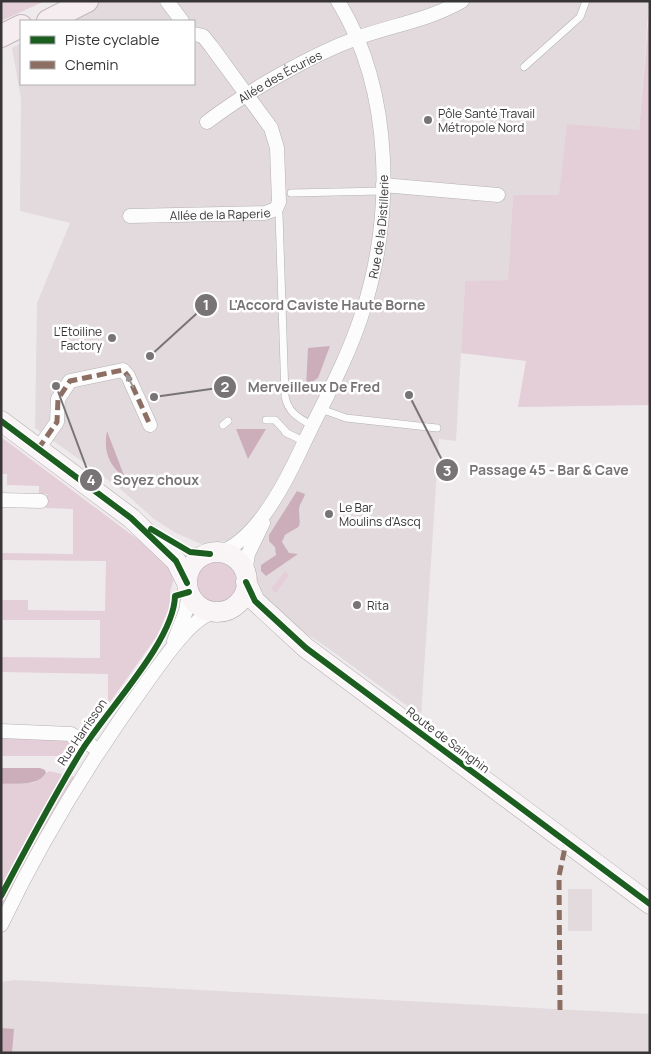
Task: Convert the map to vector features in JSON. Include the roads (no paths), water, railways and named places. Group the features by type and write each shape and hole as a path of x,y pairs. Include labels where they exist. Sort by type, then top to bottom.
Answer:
{"main road":[{"path":"32,20 67,1"},
{"path":"50,20 87,1"},
{"path":"1,37 20,27"},
{"path":"1,37 20,32"}],"street":[{"path":"167,1 181,20"},
{"name":"Rue de la Distillerie","path":"246,578 248,554 274,498 305,442 349,350 366,301 377,248 383,188 376,105 366,63 357,38 338,1"},
{"name":"Allée des Écuries","path":"207,122 248,94 322,54 357,38 430,17 462,1"},
{"name":"Allée de la Raperie","path":"130,216 265,214 276,209 278,202 275,139 271,128 248,94 207,41 202,36 195,34"},
{"path":"383,188 498,195"},
{"path":"38,449 57,422 58,398 70,381 124,370 150,425"},
{"path":"1,421 131,518 186,550 214,553 235,559 246,578 244,595 239,602 220,612 199,606 188,588 176,560 131,518"},
{"name":"Rue de la Distillerie","path":"214,553 232,548 240,542 274,498"},
{"path":"1,500 41,501"},
{"path":"188,588 192,566 198,560 214,553"},
{"name":"Route de Sainghin","path":"246,578 255,601 306,648 650,904"},
{"name":"Rue Harrisson","path":"166,656 181,626 188,588"},
{"name":"Route de Sainghin","path":"220,612 244,614 306,648"},
{"name":"Rue Harrisson","path":"1,925 45,840 99,750 166,656 198,621 220,612"},
{"path":"1,731 71,734 99,750"}],"lane":[{"path":"524,68 580,17 586,1"},
{"path":"291,193 383,188"},
{"path":"276,209 279,214 285,396 288,408 293,414 313,426"},
{"path":"321,409 346,418 437,428"},
{"path":"266,420 275,420 286,433 305,442"}],"place":[{"name":"Pôle Santé Travail Métropole Nord","path":"428,120"},
{"name":"L'Etoiline Factory","path":"112,338"},
{"name":"L'Accord Caviste Haute Borne","path":"150,356"},
{"name":"Soyez choux","path":"56,386"},
{"name":"Passage 45 - Bar & Cave","path":"409,395"},
{"name":"Merveilleux De Fred","path":"154,397"},
{"name":"Le Bar Moulins d'Ascq","path":"329,514"},
{"name":"Rita","path":"357,605"}]}
